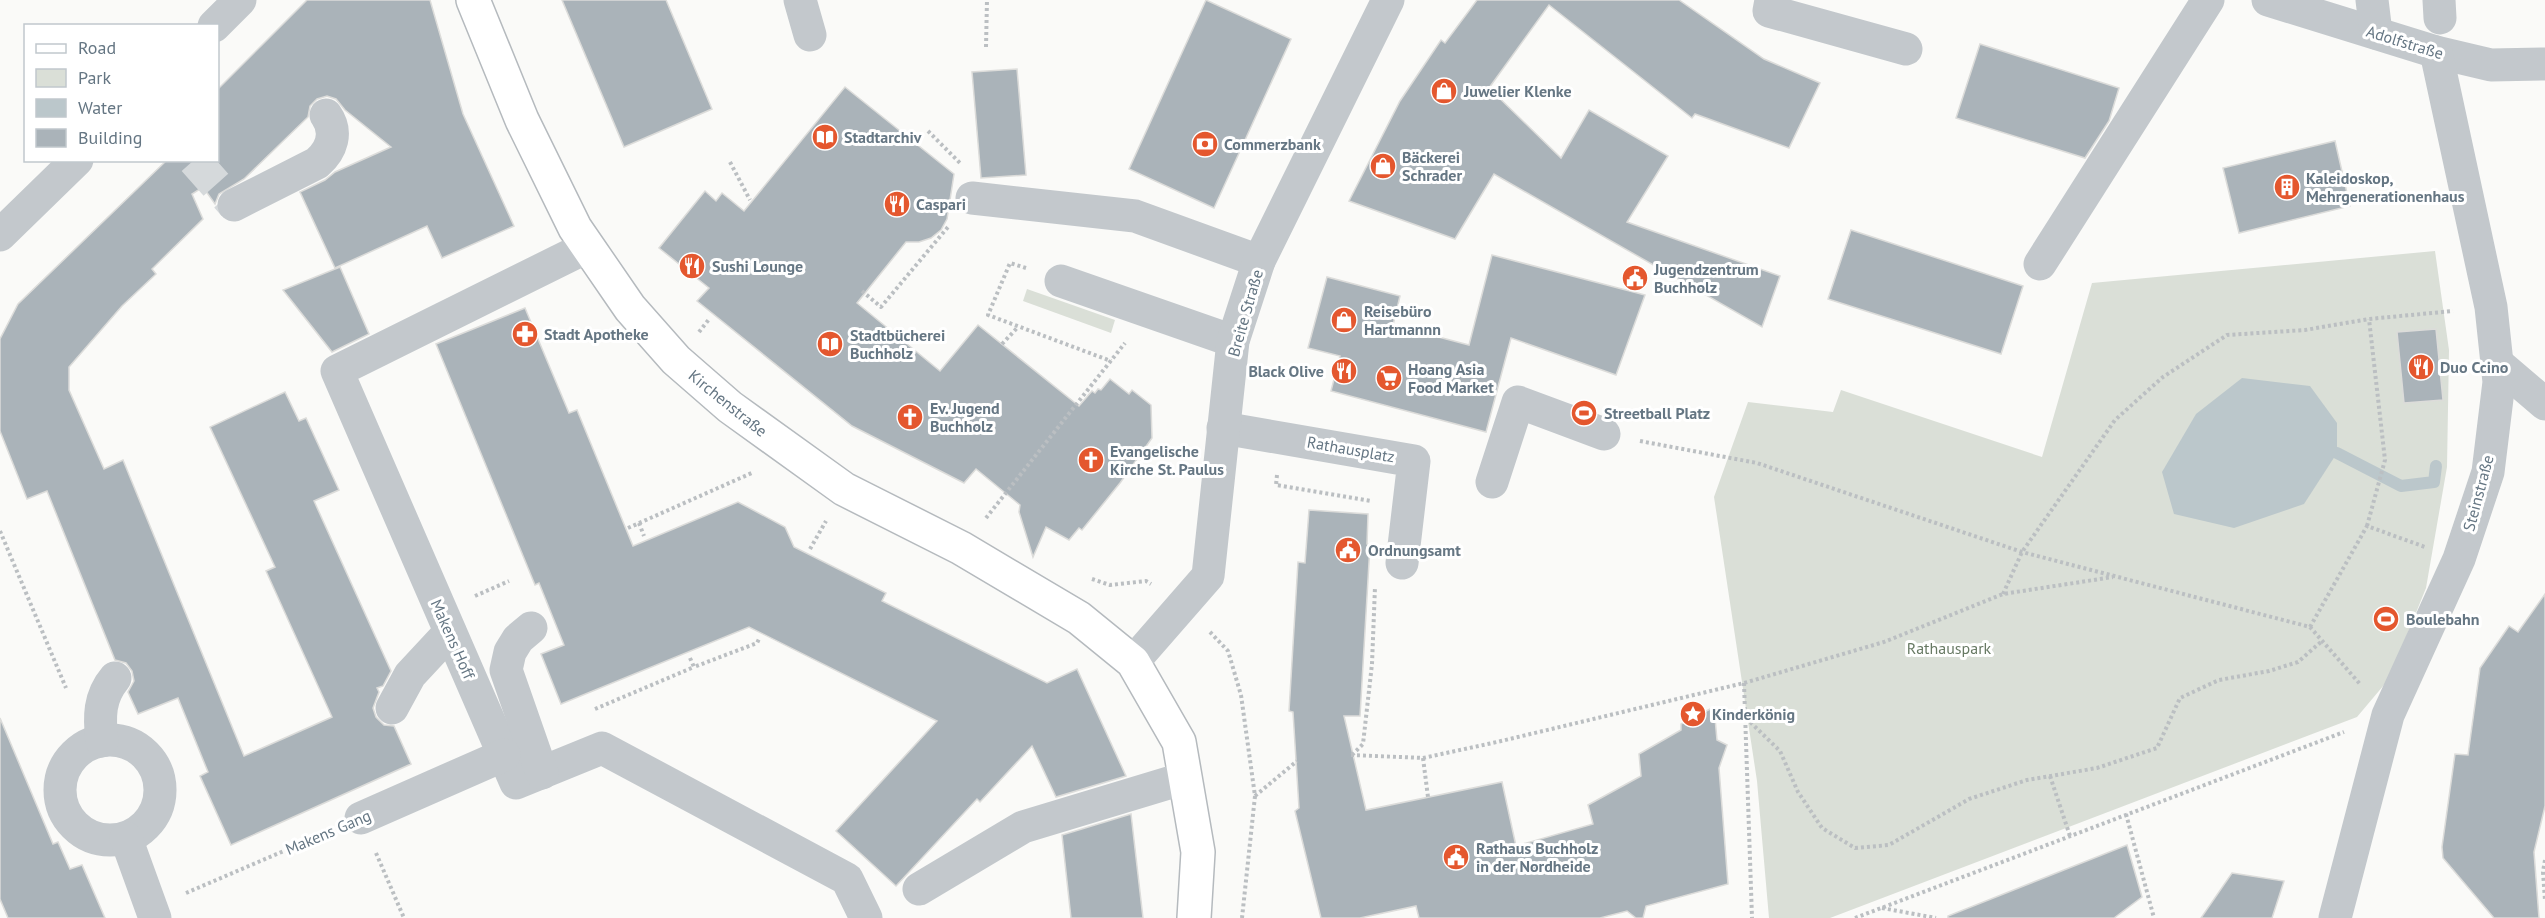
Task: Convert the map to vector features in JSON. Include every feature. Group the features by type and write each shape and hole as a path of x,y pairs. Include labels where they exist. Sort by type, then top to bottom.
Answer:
{"main road":[{"name":"Kirchenstraße","path":"473,0 522,120 587,247 630,308 676,360 730,407 844,489 961,549 1079,618 1133,663 1179,742 1198,852 1194,918"}],"street":[{"path":"216,24 240,0"},
{"path":"800,0 810,35"},
{"path":"1771,0 1769,11 1905,49"},
{"path":"2040,264 2208,0"},
{"name":"Adolfstraße","path":"2268,0 2436,52 2491,65 2545,64"},
{"path":"2372,0 2376,33"},
{"name":"Breite Straße","path":"1133,663 1208,576 1233,341 1259,261 1383,9"},
{"name":"Steinstraße","path":"2335,918 2388,715 2459,559 2488,472 2499,382 2491,307 2436,52"},
{"path":"234,205 317,163 327,154 333,130 326,115"},
{"path":"0,235 75,162"},
{"path":"972,198 1136,216 1259,261"},
{"name":"Makens Hoff","path":"587,247 337,371 516,783 602,748"},
{"path":"1060,281 1233,341"},
{"path":"2497,363 2545,404"},
{"path":"1492,482 1518,402 1604,434"},
{"name":"Rathausplatz","path":"1223,428 1414,461 1402,563"},
{"path":"531,628 518,639 510,652 506,670 542,773"},
{"path":"392,708 410,675 450,632"},
{"path":"102,741 101,702 107,687 115,678"},
{"path":"102,741 129,744 141,751 151,760 160,785 156,812 144,828 126,838 112,841 86,834 66,815 61,802 60,789 68,762 78,752 102,741"},
{"path":"602,748 847,879 866,918"},
{"name":"Makens Gang","path":"361,818 504,754"},
{"path":"919,889 1023,827 1185,778"},
{"path":"126,838 153,913"}],"path":[{"path":"986,47 987,0"},
{"path":"730,162 750,200"},
{"path":"862,291 881,307 972,198"},
{"path":"1060,281 1010,263 988,315 1111,361"},
{"path":"2003,594 2022,552 2115,420 2163,377 2227,335 2305,330 2369,320 2491,307"},
{"path":"983,521 1150,312"},
{"path":"2310,627 2367,526 2385,460 2369,320"},
{"path":"1002,345 1018,327"},
{"path":"1604,434 1757,464 2022,552 2310,627 2388,715 1855,918"},
{"path":"628,528 794,455"},
{"path":"639,523 644,536"},
{"path":"2367,526 2459,559"},
{"path":"0,531 67,691"},
{"path":"1081,576 1110,585 1146,581 1184,605 1228,651 1241,695 1255,796 1242,918"},
{"path":"1375,585 1372,664 1363,744 1351,755 1423,758 1744,683 1884,642 2003,594 2116,576"},
{"path":"602,748 589,711 757,643 760,637"},
{"path":"1746,718 1780,751 1798,792 1822,828 1855,848 1889,844 1969,799 2027,780 2097,768 2157,748 2180,698 2219,680 2269,671 2298,662 2322,641"},
{"path":"690,658 694,667"},
{"path":"1744,683 1752,918"},
{"path":"1423,758 1428,797"},
{"path":"1255,796 1297,761"},
{"path":"2050,776 2070,836"},
{"path":"2126,814 2154,918"},
{"path":"361,818 404,918"},
{"name":"Makens Gang","path":"153,913 361,818"},
{"path":"2545,860 2543,872 2545,900"},
{"path":"1881,908 1936,918"}],"green space":[{"name":"Rathauspark","path":"2435,251 2449,350 2447,467 2426,588 2389,679 2357,717 1830,918 1769,918 1757,781 1714,497 1748,402 1833,412 1841,390 2042,457 2092,283"},
{"path":"1027,289 1115,320 1111,333 1023,301"}],"water":[{"path":"2242,378 2310,386 2337,423 2337,453 2304,504 2234,528 2174,514 2162,472 2196,414"}],"building":[{"path":"307,0 430,0 463,114 514,226 442,258 427,226 335,268 300,192 325,180 335,172 391,147 345,110 336,99 327,96 317,99 310,106 308,117 244,179 219,194 215,204 203,187 192,194 203,219 152,269 156,274 122,306 69,367 69,390 104,469 123,460 244,756 332,717 266,571 275,567 210,427 285,392 299,421 306,418 339,490 314,501 391,671 383,686 377,688 379,692 373,708 376,717 384,725 394,726 411,764 231,845 200,776 208,772 178,698 138,714 128,692 134,681 132,671 126,663 115,660 47,491 27,499 0,431 0,339 18,304 165,162 219,162 219,88"},
{"path":"562,0 666,0 712,109 624,147"},
{"path":"1206,0 1291,39 1214,208 1129,169"},
{"path":"1477,0 1679,0 1764,59 1820,83 1789,148 1695,114 1692,118 1549,5 1489,88 1561,158 1589,110 1668,156 1627,222 1780,276 1762,327 1494,174 1455,239 1349,201 1400,101 1441,40 1445,43"},
{"path":"1980,44 2119,88 2109,121 2085,158 1956,118"},
{"path":"1017,69 1026,175 981,178 972,72"},
{"path":"845,87 954,174 947,219 941,230 931,238 919,242 906,242 857,303 940,371 978,325 1079,406 1092,391 1095,393 1098,389 1101,390 1110,379 1129,394 1132,390 1151,405 1152,438 1120,483 1082,530 1079,528 1069,540 1046,527 1033,557 1019,512 1020,505 976,469 964,483 852,426 697,301 709,288 659,248 705,191 716,201 722,193 744,211"},
{"name":"Kaleidoskop, Mehrgenerationenhaus","path":"2335,141 2350,206 2239,233 2223,168"},
{"path":"1851,230 2023,286 2001,354 1828,299"},
{"path":"1492,255 1645,295 1616,375 1511,338 1486,432 1331,391 1340,356 1308,348 1327,277 1400,296 1393,325 1469,345"},
{"path":"340,267 369,334 332,352 283,290"},
{"path":"525,308 569,413 577,410 633,546 738,502 785,527 794,547 886,593 882,601 1047,683 1077,669 1126,776 1056,797 1032,746 980,802 977,799 896,886 836,831 937,721 749,627 561,704 541,654 564,645 539,583 535,585 436,344"},
{"path":"2436,329 2443,400 2404,403 2397,332"},
{"path":"1309,510 1368,514 1367,544 1370,545 1360,716 1344,716 1366,810 1502,782 1516,846 1593,824 1588,805 1641,776 1639,754 1681,730 1681,724 1714,707 1717,740 1727,745 1719,768 1728,884 1646,906 1643,918 1636,918 1627,911 1600,918 1419,918 1416,906 1360,918 1321,918 1295,811 1299,808 1293,712 1289,711 1298,562 1305,563"},
{"path":"2545,594 2545,806 2534,852 2539,918 2494,918 2443,858 2442,847 2455,754 2468,755 2480,668 2509,626 2518,632"},
{"path":"0,718 53,844 58,842 70,869 82,865 105,918 8,918 0,899"},
{"path":"1131,814 1143,918 1071,918 1062,835"},
{"path":"2127,845 2142,897 2114,918 1948,918 1948,916"},
{"path":"2232,873 2284,881 2272,918 2201,918"}],"waterway":[{"path":"2337,453 2401,486 2434,482 2436,466"}],"tunnel":[{"path":"196,162 234,205"}],"place":[{"name":"Juwelier Klenke","path":"1444,91"},
{"name":"Stadtarchiv","path":"825,137"},
{"name":"Commerzbank","path":"1205,144"},
{"name":"Bäckerei Schrader","path":"1383,166"},
{"name":"Kaleidoskop, Mehrgenerationenhaus","path":"2287,187"},
{"name":"Caspari","path":"897,204"},
{"name":"Sushi Lounge","path":"692,266"},
{"name":"Jugendzentrum Buchholz","path":"1635,278"},
{"name":"Reisebüro Hartmannn","path":"1344,320"},
{"name":"Stadt Apotheke","path":"525,334"},
{"name":"Stadtbücherei Buchholz","path":"830,344"},
{"name":"Duo Ccino","path":"2421,367"},
{"name":"Black Olive","path":"1344,371"},
{"name":"Hoang Asia Food Market","path":"1389,378"},
{"name":"Streetball Platz","path":"1584,413"},
{"name":"Ev. Jugend Buchholz","path":"910,417"},
{"name":"Evangelische Kirche St. Paulus","path":"1091,460"},
{"name":"Ordnungsamt","path":"1348,550"},
{"name":"Boulebahn","path":"2386,619"},
{"name":"Kinderkönig","path":"1693,714"},
{"name":"Rathaus Buchholz in der Nordheide","path":"1456,857"}]}
